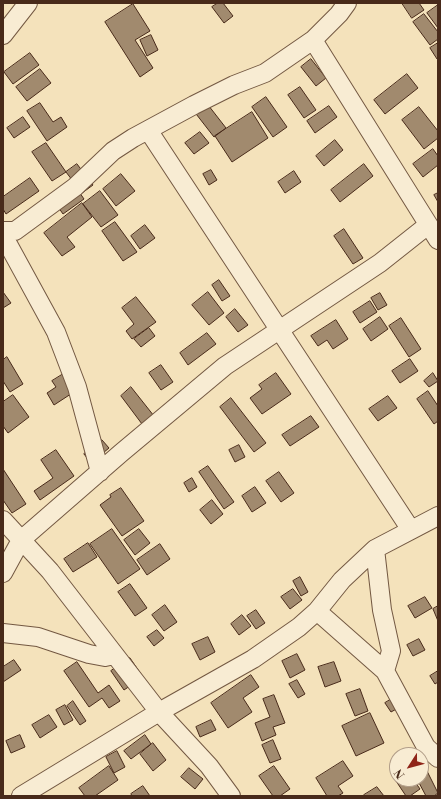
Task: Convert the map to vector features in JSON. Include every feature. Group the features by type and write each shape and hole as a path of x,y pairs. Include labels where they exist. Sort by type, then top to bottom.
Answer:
{"street":[{"path":"3,35 28,3"},
{"path":"3,232 15,231 75,187 113,150 234,85 265,72 313,40 339,14 347,3"},
{"path":"313,40 438,240"},
{"path":"148,130 411,530"},
{"path":"3,573 21,540 225,366 380,263 428,225"},
{"path":"3,235 56,332 77,387 100,472"},
{"path":"21,796 159,712 253,659 299,627 317,611 342,580 375,549 438,516"},
{"path":"3,520 50,571 159,712 209,766 231,796"},
{"path":"375,549 382,610 391,651 385,670"},
{"path":"317,611 385,670 426,747 438,758"},
{"path":"3,633 38,637 89,654 105,657 114,655"}],"building":[{"path":"218,3 223,3 233,16 224,23 212,7"},
{"path":"402,3 419,3 424,10 412,18"},
{"path":"133,4 150,31 135,40 153,68 140,77 105,22"},
{"path":"438,5 438,28 427,13"},
{"path":"424,14 438,32 438,39 430,45 413,22"},
{"path":"151,35 158,50 147,56 140,40"},
{"path":"438,43 438,59 437,59 430,48"},
{"path":"30,53 39,65 13,84 4,72"},
{"path":"311,59 326,78 316,86 301,67"},
{"path":"40,69 51,83 27,101 16,87"},
{"path":"407,74 418,88 385,114 374,100"},
{"path":"300,87 316,110 304,118 288,95"},
{"path":"266,97 287,127 273,137 252,107"},
{"path":"205,101 226,128 214,137 193,110"},
{"path":"40,103 53,122 61,117 67,127 47,141 27,111"},
{"path":"329,106 337,117 315,133 307,121"},
{"path":"419,107 438,131 438,138 424,149 402,120"},
{"path":"252,112 268,138 232,162 215,136"},
{"path":"23,117 30,127 14,138 7,128"},
{"path":"200,132 209,143 194,154 185,143"},
{"path":"335,140 343,150 324,166 316,156"},
{"path":"46,143 66,172 52,181 32,152"},
{"path":"433,149 438,156 438,165 423,177 413,164"},
{"path":"77,164 93,185 82,193 66,172"},
{"path":"364,164 373,176 340,202 331,190"},
{"path":"211,170 217,180 209,185 203,174"},
{"path":"294,171 301,182 285,193 278,182"},
{"path":"121,174 135,191 116,206 103,189"},
{"path":"30,178 39,191 6,214 3,209 3,197"},
{"path":"75,186 84,199 63,214 54,201"},
{"path":"100,191 118,215 101,227 83,204"},
{"path":"438,193 438,202 434,195"},
{"path":"82,203 92,217 67,237 75,247 62,256 44,233"},
{"path":"115,222 137,252 123,261 102,231"},
{"path":"145,225 155,238 140,249 131,236"},
{"path":"344,229 363,258 353,264 334,236"},
{"path":"219,280 230,296 222,301 212,285"},
{"path":"3,292 11,303 3,308"},
{"path":"208,292 224,313 209,325 192,305"},
{"path":"380,293 387,305 378,310 371,298"},
{"path":"136,297 156,322 132,339 126,331 134,324 122,308"},
{"path":"370,301 377,312 360,323 353,312"},
{"path":"235,309 248,325 238,332 226,317"},
{"path":"380,317 388,329 371,341 363,329"},
{"path":"401,318 421,349 409,357 389,326"},
{"path":"336,320 348,339 333,349 327,340 318,346 311,336"},
{"path":"149,328 155,336 141,347 134,339"},
{"path":"207,333 216,344 188,365 180,353"},
{"path":"7,357 23,384 10,392 3,381 3,360"},
{"path":"410,359 418,371 400,383 392,371"},
{"path":"161,365 173,382 161,390 149,373"},
{"path":"65,373 77,390 54,405 47,393 56,387 52,381"},
{"path":"276,373 291,394 262,414 250,398 262,389 259,385"},
{"path":"433,373 438,381 429,387 424,381"},
{"path":"131,387 154,416 142,424 121,396"},
{"path":"428,391 438,406 438,421 434,424 417,399"},
{"path":"13,395 29,417 8,433 3,426 3,402"},
{"path":"388,396 397,408 378,421 369,409"},
{"path":"231,398 266,443 254,452 220,407"},
{"path":"311,416 319,427 290,446 282,435"},
{"path":"102,440 109,448 91,463 84,454"},
{"path":"239,445 245,457 235,462 229,450"},
{"path":"56,450 74,476 40,500 34,491 53,478 41,460"},
{"path":"208,466 234,502 224,509 199,472"},
{"path":"3,469 26,504 12,513 3,500"},
{"path":"279,472 294,493 281,502 266,481"},
{"path":"192,478 197,487 189,492 184,483"},
{"path":"255,487 266,503 252,512 242,496"},
{"path":"121,488 144,521 122,536 100,505 111,497 110,495"},
{"path":"212,500 223,514 211,524 200,510"},
{"path":"112,529 140,569 118,584 90,544"},
{"path":"139,529 150,543 135,555 124,540"},
{"path":"88,543 97,557 73,572 64,559"},
{"path":"160,544 170,559 147,575 137,560"},
{"path":"300,577 308,592 301,596 293,581"},
{"path":"130,584 147,608 135,616 118,592"},
{"path":"293,589 302,600 290,609 281,597"},
{"path":"425,597 432,608 415,618 408,606"},
{"path":"165,605 177,622 164,631 152,615"},
{"path":"438,606 438,621 433,609"},
{"path":"256,610 265,623 256,629 247,616"},
{"path":"242,615 251,626 239,635 231,624"},
{"path":"157,630 164,638 154,646 147,637"},
{"path":"208,637 215,652 200,660 192,644"},
{"path":"419,639 425,650 413,656 407,645"},
{"path":"297,654 305,670 290,678 282,661"},
{"path":"130,658 143,677 124,690 111,671"},
{"path":"14,660 21,670 3,682 3,667"},
{"path":"77,662 98,693 109,685 120,701 109,708 102,698 89,707 64,671"},
{"path":"334,662 341,681 325,687 318,667"},
{"path":"438,671 438,682 435,684 430,676"},
{"path":"251,675 259,687 243,698 252,712 228,728 211,703"},
{"path":"297,680 305,694 298,698 289,684"},
{"path":"360,689 368,711 355,716 346,694"},
{"path":"274,695 285,723 273,727 276,735 262,741 255,723 270,717 263,699"},
{"path":"395,697 400,707 391,712 385,703"},
{"path":"73,701 86,721 80,725 67,706"},
{"path":"65,705 73,720 64,725 56,710"},
{"path":"370,713 384,743 356,756 342,726"},
{"path":"49,715 57,727 40,738 32,725"},
{"path":"211,720 216,730 200,737 196,727"},
{"path":"20,735 25,747 11,753 6,741"},
{"path":"145,735 151,744 131,759 124,751"},
{"path":"273,740 281,759 270,763 262,745"},
{"path":"153,743 166,760 153,771 140,754"},
{"path":"117,751 125,767 114,773 106,757"},
{"path":"343,761 353,776 338,786 343,793 338,796 327,796 316,778"},
{"path":"109,766 118,780 95,796 85,796 79,788"},
{"path":"274,766 290,789 280,796 273,796 259,776"},
{"path":"189,768 203,779 195,789 181,777"},
{"path":"429,775 438,793 434,796 426,796 421,787 429,787"},
{"path":"143,786 150,796 132,796 131,794"},
{"path":"377,787 384,796 364,795"},
{"path":"400,787 419,787 420,789 410,796 406,796"}]}
